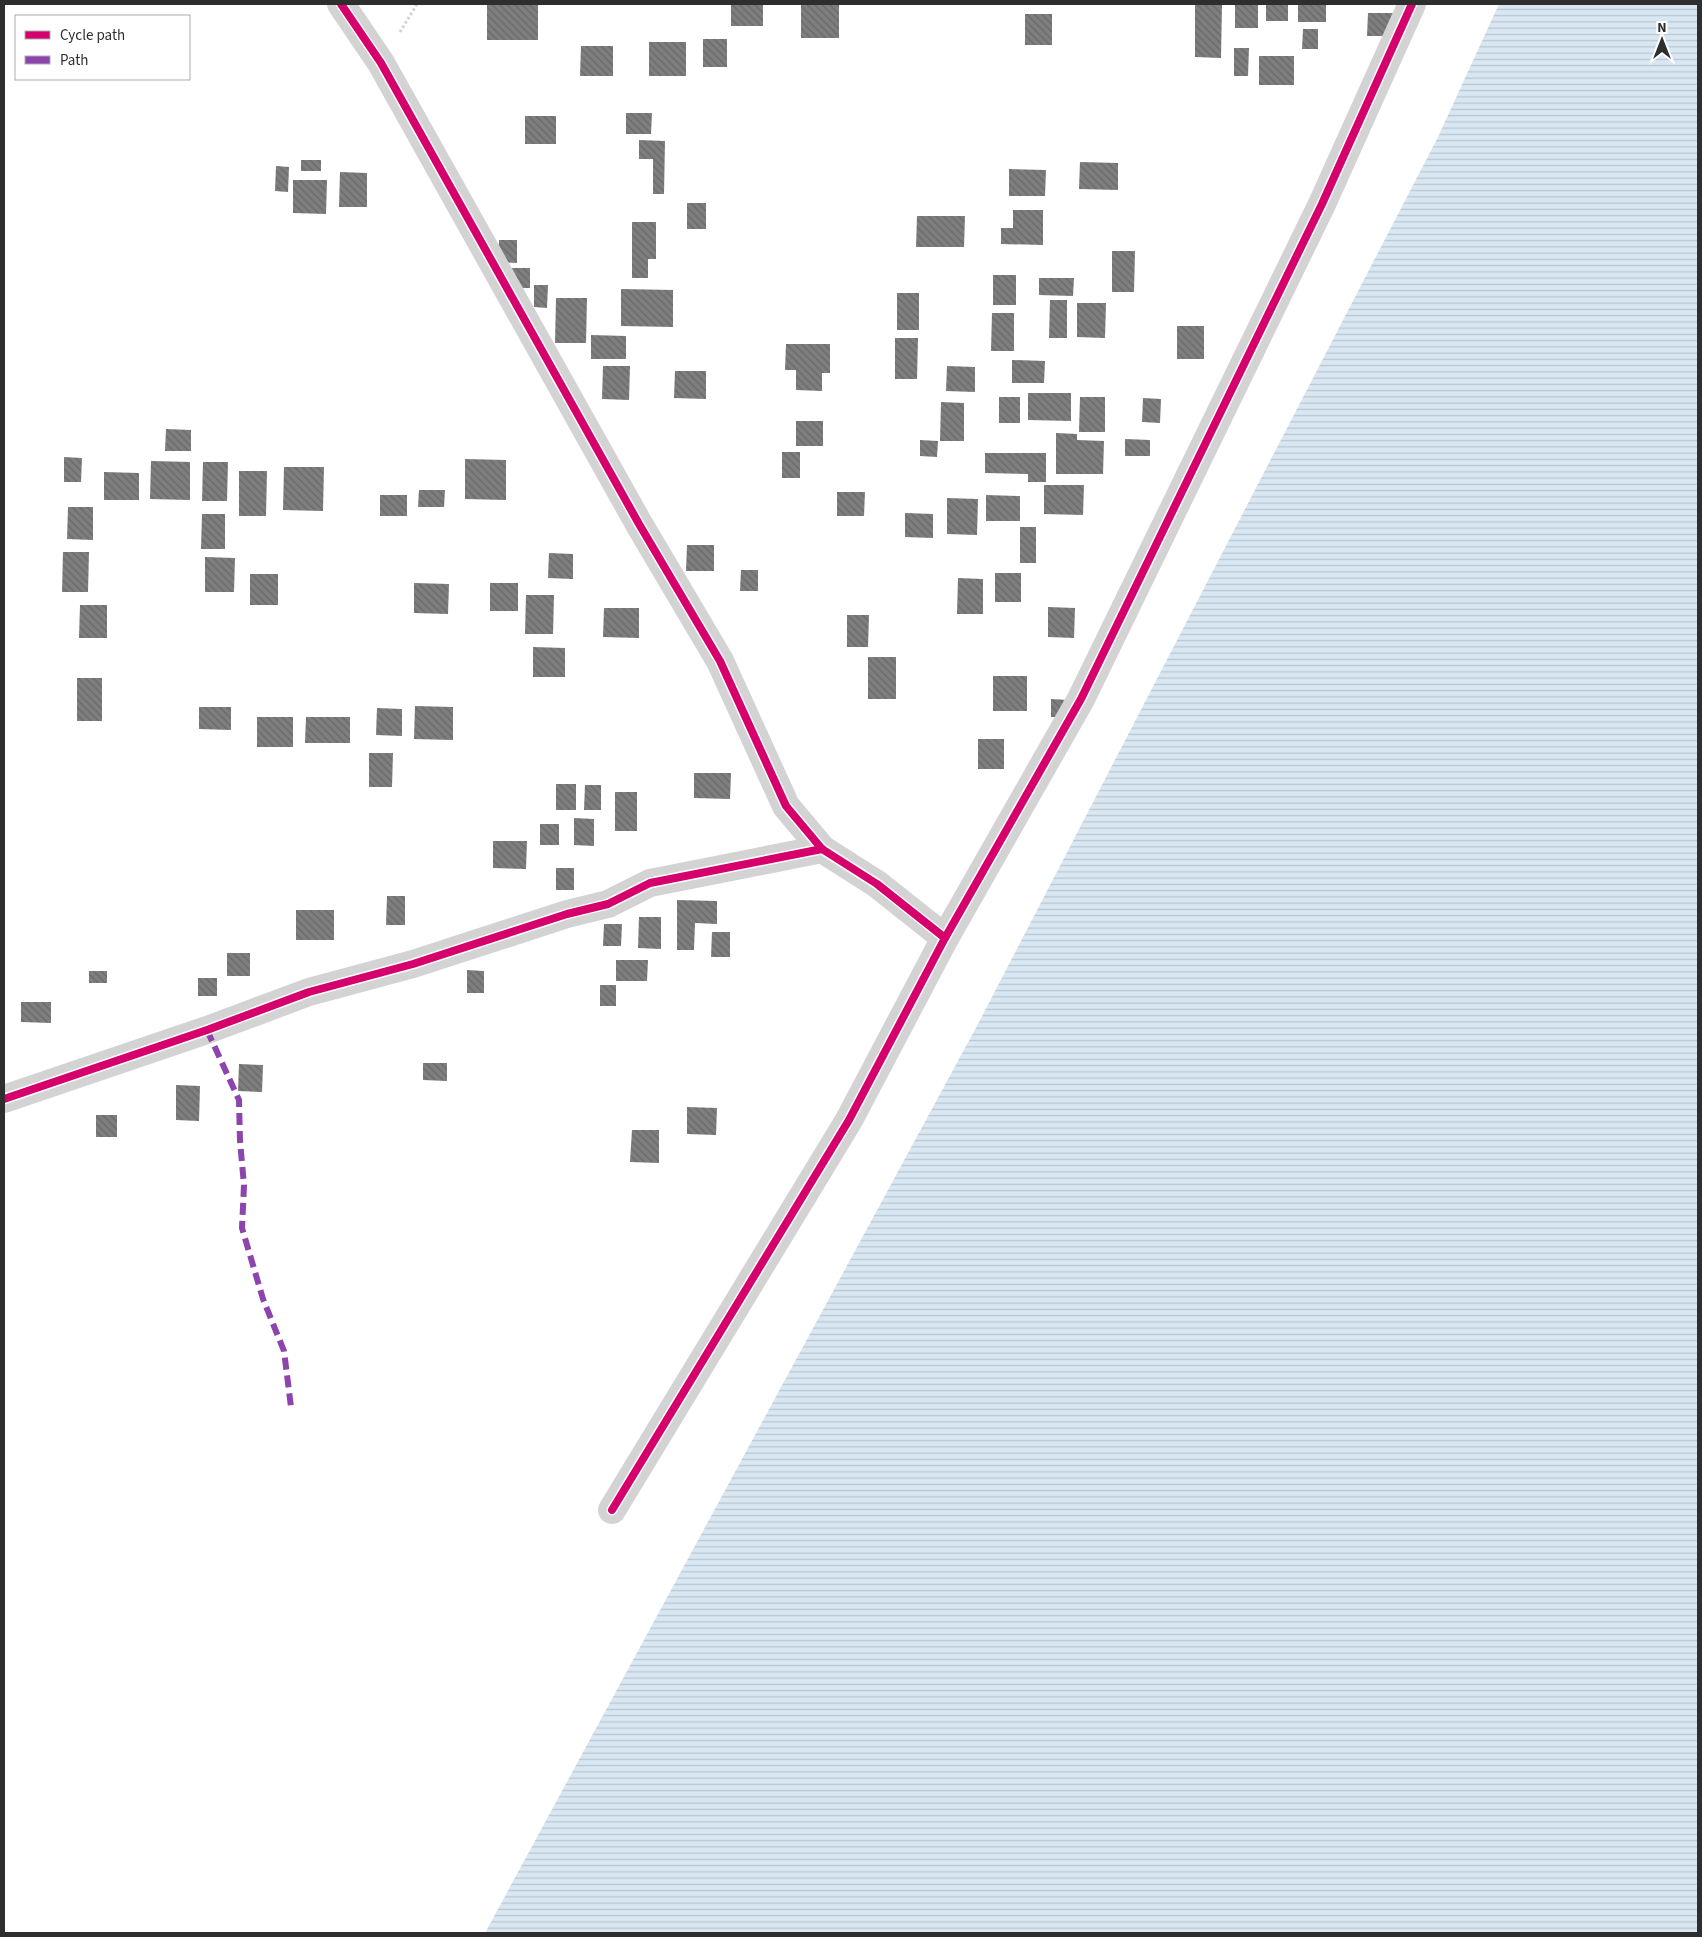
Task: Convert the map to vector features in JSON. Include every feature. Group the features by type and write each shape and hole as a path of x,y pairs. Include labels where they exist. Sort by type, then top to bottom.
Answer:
{"street":[{"path":"341,4 381,63 638,524 720,661 786,806 822,849 877,884 945,938"},
{"path":"612,1510 849,1120 945,938 1081,698 1322,204 1412,4"},
{"path":"4,1099 208,1030 309,992 413,964 567,914 608,904 650,883 822,849"}],"shaded area":[{"path":"1499,4 1698,4 1698,1933 485,1933 978,1024 1438,137"}],"building":[{"path":"487,4 538,4 538,40 487,40"},
{"path":"731,4 763,4 763,26 731,26"},
{"path":"801,4 839,4 839,38 801,38"},
{"path":"1195,4 1222,4 1221,58 1195,57"},
{"path":"1235,4 1258,4 1258,28 1235,28"},
{"path":"1266,4 1288,4 1288,21 1266,21"},
{"path":"1298,4 1326,4 1326,22 1298,22"},
{"path":"1368,13 1393,13 1393,36 1367,36"},
{"path":"1025,14 1052,14 1052,45 1025,45"},
{"path":"1303,29 1318,29 1318,49 1302,49"},
{"path":"703,39 727,39 727,67 703,67"},
{"path":"649,42 686,42 686,76 649,76"},
{"path":"581,46 613,46 613,76 580,76"},
{"path":"1234,48 1249,48 1248,76 1234,76"},
{"path":"1259,56 1294,56 1294,85 1259,85"},
{"path":"626,113 652,113 651,134 626,134"},
{"path":"525,116 556,116 556,144 525,144"},
{"path":"639,140 665,141 664,194 653,194 653,159 639,159"},
{"path":"301,160 321,160 321,171 301,171"},
{"path":"1080,162 1118,163 1118,190 1079,189"},
{"path":"276,166 289,167 288,192 275,191"},
{"path":"1009,169 1046,170 1045,196 1009,196"},
{"path":"340,172 367,173 367,207 339,207"},
{"path":"293,180 327,180 326,214 293,213"},
{"path":"687,203 706,203 706,229 687,229"},
{"path":"1013,210 1043,210 1043,245 1001,244 1001,228 1013,228"},
{"path":"917,216 965,216 964,247 916,247"},
{"path":"632,222 656,222 656,259 648,259 648,278 632,278"},
{"path":"499,240 517,240 517,263 498,262"},
{"path":"1112,251 1135,251 1134,292 1112,292"},
{"path":"511,268 530,268 530,288 511,288"},
{"path":"993,275 1016,275 1016,305 993,305"},
{"path":"1039,278 1074,278 1073,296 1039,295"},
{"path":"534,285 548,285 547,308 534,307"},
{"path":"621,289 673,290 673,327 621,326"},
{"path":"897,293 919,293 919,330 897,330"},
{"path":"556,298 587,298 586,343 555,343"},
{"path":"1050,300 1067,300 1067,338 1049,338"},
{"path":"1077,303 1106,303 1105,338 1077,337"},
{"path":"992,313 1014,313 1014,351 991,351"},
{"path":"1177,326 1204,326 1204,359 1177,359"},
{"path":"591,335 626,336 626,359 591,359"},
{"path":"895,338 918,338 917,379 895,379"},
{"path":"786,344 830,344 830,373 822,373 822,391 796,390 796,370 785,370"},
{"path":"1012,360 1045,361 1044,383 1012,383"},
{"path":"603,366 630,366 629,400 602,399"},
{"path":"947,366 975,367 975,392 946,391"},
{"path":"675,371 706,371 706,399 674,398"},
{"path":"1028,393 1071,393 1071,421 1028,420"},
{"path":"999,397 1020,397 1020,423 999,423"},
{"path":"1080,397 1105,397 1105,432 1079,432"},
{"path":"1143,398 1161,399 1160,423 1142,422"},
{"path":"941,402 964,403 964,441 940,441"},
{"path":"796,421 823,421 823,446 796,446"},
{"path":"166,429 191,430 191,451 165,451"},
{"path":"1056,433 1077,434 1077,440 1104,441 1103,474 1056,474"},
{"path":"1125,439 1150,440 1150,456 1125,456"},
{"path":"920,440 938,441 937,457 920,456"},
{"path":"782,452 800,452 800,478 782,478"},
{"path":"985,453 1046,453 1046,482 1028,482 1028,474 985,473"},
{"path":"64,457 82,458 81,482 64,482"},
{"path":"465,459 506,460 506,500 465,499"},
{"path":"151,461 190,462 190,500 150,499"},
{"path":"203,462 228,462 227,501 202,501"},
{"path":"284,467 324,467 323,511 283,510"},
{"path":"239,471 267,471 266,516 239,516"},
{"path":"104,472 139,473 139,500 104,500"},
{"path":"1044,485 1084,485 1083,515 1044,514"},
{"path":"419,490 445,490 444,507 418,507"},
{"path":"837,492 865,492 864,516 837,516"},
{"path":"380,495 407,495 407,516 380,516"},
{"path":"986,495 1020,496 1020,521 986,521"},
{"path":"947,498 978,499 977,535 947,534"},
{"path":"68,507 93,507 93,540 67,539"},
{"path":"905,513 933,514 933,538 905,537"},
{"path":"202,514 225,514 225,549 201,549"},
{"path":"1020,527 1036,527 1036,563 1020,563"},
{"path":"687,545 714,545 714,571 686,571"},
{"path":"63,552 89,552 88,592 62,592"},
{"path":"549,553 573,554 573,579 548,578"},
{"path":"205,557 235,558 234,592 205,592"},
{"path":"741,570 758,570 758,591 740,591"},
{"path":"995,573 1021,573 1021,602 995,602"},
{"path":"250,574 278,574 278,605 250,605"},
{"path":"958,578 983,579 983,614 957,614"},
{"path":"414,583 449,584 448,614 414,613"},
{"path":"490,583 518,583 518,611 490,611"},
{"path":"526,595 554,595 553,634 525,634"},
{"path":"80,605 107,605 107,638 79,638"},
{"path":"1048,607 1075,608 1074,638 1048,637"},
{"path":"604,608 639,608 639,638 603,637"},
{"path":"847,615 869,615 868,647 847,647"},
{"path":"533,647 565,648 565,677 533,677"},
{"path":"868,657 896,657 896,699 868,699"},
{"path":"993,676 1027,676 1027,711 993,711"},
{"path":"77,678 102,678 102,721 77,721"},
{"path":"1051,699 1068,700 1068,717 1051,717"},
{"path":"415,706 453,707 453,740 414,739"},
{"path":"199,707 231,707 231,730 199,729"},
{"path":"377,708 402,709 402,736 376,735"},
{"path":"257,717 293,717 293,747 257,747"},
{"path":"306,717 350,717 350,743 305,743"},
{"path":"978,739 1004,739 1004,769 978,769"},
{"path":"369,753 393,753 392,787 369,787"},
{"path":"694,773 731,773 730,799 694,798"},
{"path":"556,784 576,784 576,810 556,810"},
{"path":"585,785 601,785 601,810 584,810"},
{"path":"615,792 637,792 637,831 615,831"},
{"path":"574,818 594,819 594,846 574,845"},
{"path":"540,824 559,824 559,845 540,845"},
{"path":"493,841 527,841 526,869 493,868"},
{"path":"556,868 574,868 574,890 556,890"},
{"path":"387,896 405,896 405,925 386,925"},
{"path":"677,900 717,901 717,924 695,923 694,950 677,950"},
{"path":"296,910 334,910 334,940 296,940"},
{"path":"639,917 661,917 661,949 638,948"},
{"path":"604,924 622,924 621,946 603,946"},
{"path":"712,932 730,932 730,957 711,957"},
{"path":"227,953 250,953 250,976 227,976"},
{"path":"616,960 648,960 647,981 616,981"},
{"path":"467,970 484,971 484,993 467,993"},
{"path":"89,971 107,971 107,983 89,983"},
{"path":"198,978 217,978 217,996 198,996"},
{"path":"600,985 616,985 616,1006 600,1006"},
{"path":"21,1002 51,1002 51,1023 21,1022"},
{"path":"423,1063 447,1063 447,1081 423,1080"},
{"path":"239,1064 263,1065 262,1092 238,1091"},
{"path":"176,1085 200,1086 199,1121 176,1120"},
{"path":"687,1107 717,1108 716,1135 687,1134"},
{"path":"96,1115 117,1115 117,1137 96,1137"},
{"path":"632,1130 659,1130 659,1163 630,1162"}],"marked path":[{"path":"207,1030 239,1100 244,1185 242,1228 263,1299 284,1351 291,1407"}],"cycle path":[{"path":"341,4 381,63 639,524 720,661 786,806 822,849 877,884 945,938"},
{"path":"612,1510 849,1120 945,938 1081,699 1322,204 1412,4"},
{"path":"4,1099 207,1030 309,992 413,964 567,914 608,904 650,883 822,849"}]}
